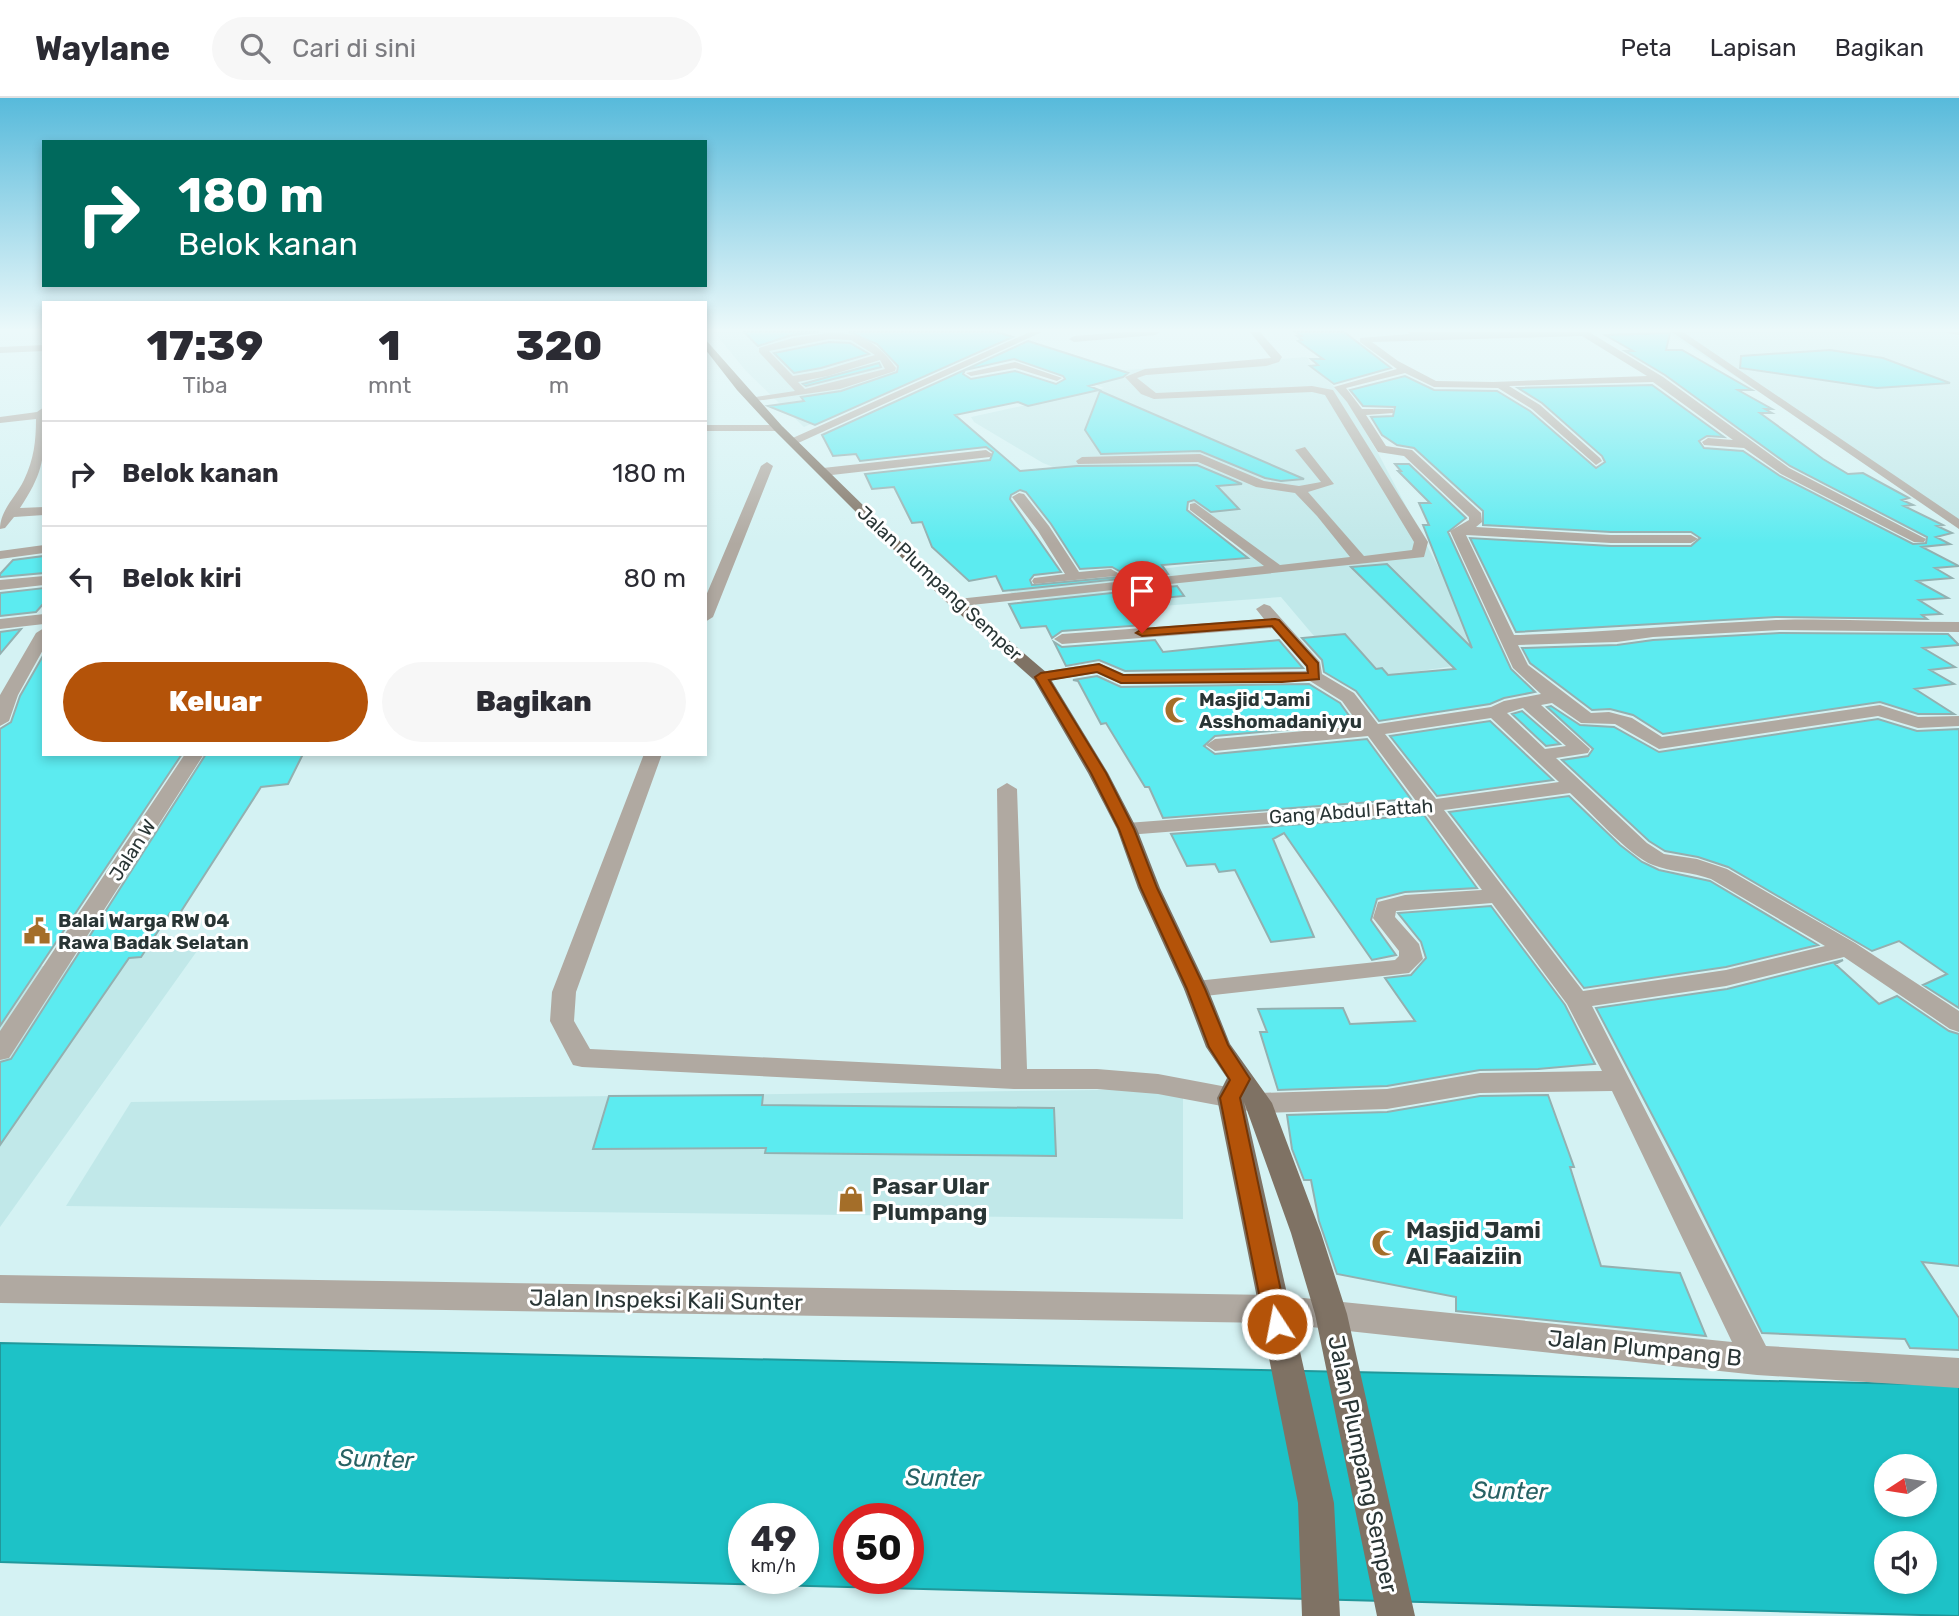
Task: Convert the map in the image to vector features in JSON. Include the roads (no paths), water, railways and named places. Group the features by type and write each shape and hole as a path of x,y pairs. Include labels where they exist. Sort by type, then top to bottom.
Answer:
{"main road":[{"name":"Jalan Plumpang Semper","path":"756,403 953,600 1041,677 1098,773 1127,829 1149,888 1196,989 1235,1089 1277,1324 1316,1503 1321,1616"},
{"name":"Jalan Plumpang Semper","path":"1259,1103 1306,1233 1335,1330 1396,1616"}],"street":[{"path":"792,441 878,403"},
{"path":"953,600 1419,554 1421,542 1336,403"},
{"path":"1352,403 1382,449 1408,453 1476,516 1475,522 1458,530"},
{"path":"1529,403 1596,461"},
{"path":"1688,403 1744,444 1795,476 1916,537 1887,538"},
{"path":"1781,403 1959,525"},
{"path":"1359,412 1389,411"},
{"path":"0,420 42,412"},
{"path":"707,428 778,428"},
{"path":"1708,442 1744,444"},
{"path":"1082,461 1200,458 1261,484 1299,490 1328,484 1301,450"},
{"path":"0,525 37,469 42,453"},
{"path":"823,472 986,454"},
{"path":"707,612 767,466"},
{"path":"1795,476 1825,474"},
{"path":"1299,490 1322,513 1360,560"},
{"path":"1019,497 1044,529 1074,576"},
{"path":"1195,508 1277,569"},
{"path":"10,513 42,511"},
{"path":"1458,530 1611,539 1691,539"},
{"path":"1458,530 1521,668 1587,719 1611,716 1631,723 1659,743 1880,710 1901,721 1919,725 1959,720"},
{"path":"0,555 42,550"},
{"path":"953,600 1074,576 1228,563"},
{"path":"0,585 42,580"},
{"path":"1264,608 1314,666 1314,676"},
{"path":"0,624 42,619"},
{"path":"1062,639 1275,623"},
{"path":"1506,640 1617,637 1653,632 1780,625 1959,627"},
{"path":"0,721 9,695 42,637"},
{"path":"1041,677 1099,668 1121,679 1314,676 1348,697 1577,1000 1620,1081 1757,1360"},
{"path":"1215,745 1374,730 1495,712 1510,705 1555,696"},
{"path":"1528,703 1581,749 1542,755"},
{"path":"1495,712 1657,860 1697,866 1719,874 1847,948 1959,1023"},
{"name":"Jalan W","path":"0,1051 194,756"},
{"path":"652,756 564,992 562,1021 582,1058 1014,1079 1097,1079 1235,1089 1259,1103 1387,1099 1480,1083 1620,1081"},
{"name":"Gang Abdul Fattah","path":"1127,829 1431,806 1575,786"},
{"path":"1007,789 1014,1079"},
{"path":"1196,989 1401,967 1411,959 1411,949 1384,918 1385,907 1405,902 1500,896"},
{"path":"1577,1000 1726,978 1847,948"},
{"name":"Jalan Inspeksi Kali Sunter","path":"0,1289 1277,1324 1335,1330"},
{"name":"Jalan Plumpang B","path":"1335,1330 1959,1373"}],"water":[{"name":"Sunter","path":"0,1343 1959,1385 1959,1616 924,1589 924,1503 833,1503 833,1587 819,1586 819,1503 728,1503 728,1584 0,1562"}],"place":[{"name":"Masjid Jami Asshomadaniyyu","path":"1178,710"},
{"name":"Balai Warga RW 04 Rawa Badak Selatan","path":"37,931"},
{"name":"Pasar Ular Plumpang","path":"851,1199"},
{"name":"Masjid Jami Al Faaiziin","path":"1385,1243"}]}
